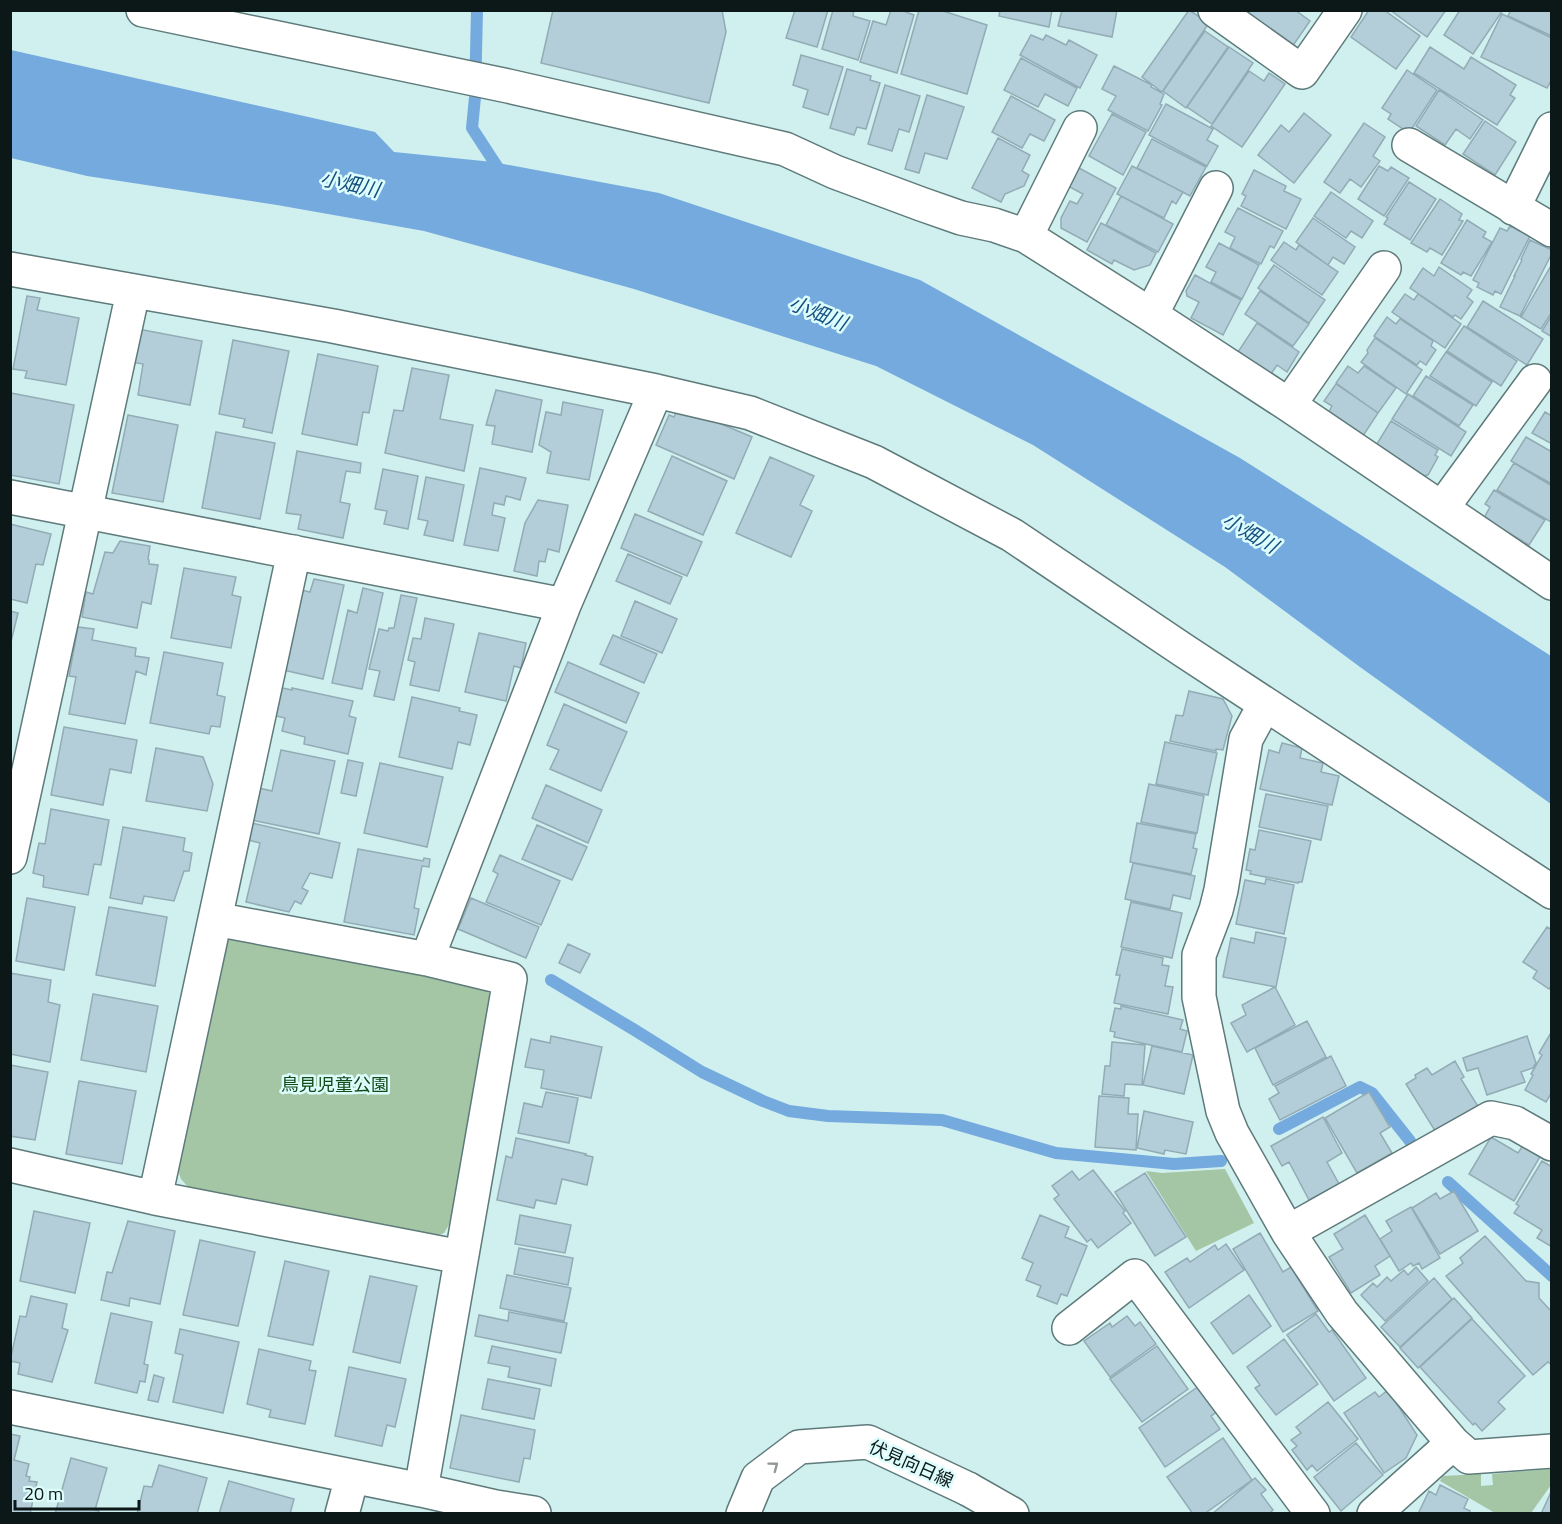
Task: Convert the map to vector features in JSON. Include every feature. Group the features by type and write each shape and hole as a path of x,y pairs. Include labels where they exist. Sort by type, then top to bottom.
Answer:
{"street":[{"path":"142,10 508,86 788,150 835,172 911,201 1026,236 1289,405 1551,583"},
{"path":"1215,10 1302,72 1345,10"},
{"path":"1026,236 1080,128"},
{"path":"1513,207 1551,129"},
{"path":"1409,145 1551,230"},
{"path":"1151,315 1216,188"},
{"path":"1289,405 1384,268"},
{"path":"10,269 333,326 656,391 750,413 874,462 1012,535 1551,892"},
{"path":"10,857 133,292"},
{"path":"1442,508 1535,381"},
{"path":"427,959 564,605 656,391"},
{"path":"10,497 564,605"},
{"path":"155,1198 294,552"},
{"path":"1265,704 1246,739 1221,890 1199,955 1199,997 1223,1111 1232,1133 1288,1232 1342,1313 1453,1443 1469,1457 1551,1451"},
{"path":"215,919 427,959 510,979 421,1490"},
{"path":"1288,1232 1491,1118 1515,1123 1551,1144"},
{"path":"10,1165 155,1198 461,1257"},
{"path":"1069,1328 1135,1276 1313,1514"},
{"path":"10,1407 534,1514"},
{"name":"伏見向日線","path":"744,1514 758,1478 799,1447 868,1442 968,1489 1012,1514"},
{"path":"1374,1514 1453,1443"},
{"path":"342,1514 352,1477"}],"green space":[{"name":"鳥見児童公園","path":"231,935 481,986 489,993 490,1004 450,1223 444,1233 434,1237 189,1188 181,1179 177,1167 228,938"},
{"path":"1225,1169 1254,1223 1196,1251 1146,1171 1162,1173"},
{"path":"1551,1469 1551,1485 1531,1513 1495,1513 1440,1481 1443,1476 1481,1474 1481,1486 1493,1485 1492,1474"}],"water":[{"name":"小畑川","path":"11,50 375,132 394,152 493,162 659,193 920,280 1240,458 1551,656 1551,804 1225,567 1033,445 876,366 634,289 424,231 277,205 87,176 11,158"}],"building":[{"path":"553,10 722,10 726,32 709,103 541,63"},
{"path":"795,10 828,10 817,47 786,38"},
{"path":"833,10 854,10 853,16 870,21 858,60 822,49"},
{"path":"891,10 901,10 914,15 897,73 860,62 873,21 886,25"},
{"path":"919,10 940,10 987,25 967,94 901,74"},
{"path":"1000,10 1052,10 1049,27 999,16"},
{"path":"1062,10 1117,10 1112,37 1058,26"},
{"path":"1189,10 1209,23 1162,92 1142,77"},
{"path":"1249,10 1295,10 1310,21 1290,50 1245,17"},
{"path":"1369,10 1384,10 1420,36 1396,69 1351,37"},
{"path":"1390,10 1446,10 1427,37"},
{"path":"1460,10 1503,10 1473,54 1444,35"},
{"path":"1511,10 1552,10 1552,36 1508,16"},
{"path":"1502,14 1552,38 1552,79 1547,88 1481,57"},
{"path":"1205,31 1228,47 1186,108 1163,91"},
{"path":"1031,35 1043,40 1046,35 1066,45 1069,40 1097,55 1080,88 1020,55"},
{"path":"1229,47 1253,63 1212,124 1187,107"},
{"path":"1430,47 1464,69 1471,57 1516,85 1510,95 1515,98 1497,125 1414,73"},
{"path":"801,55 843,67 828,115 803,107 808,90 793,85"},
{"path":"1021,58 1077,88 1068,106 1045,94 1038,107 1004,90"},
{"path":"1114,66 1152,85 1151,87 1164,94 1160,104 1162,105 1148,131 1108,110 1116,96 1102,89"},
{"path":"847,69 871,76 870,80 880,83 866,129 857,127 854,135 830,128"},
{"path":"1407,70 1437,90 1409,133 1388,119 1391,114 1382,108"},
{"path":"1249,71 1264,81 1269,73 1285,84 1242,147 1211,126"},
{"path":"885,85 920,96 909,132 899,129 892,151 868,144"},
{"path":"1439,90 1483,120 1470,139 1456,129 1445,145 1416,126"},
{"path":"927,95 964,107 947,159 925,153 919,173 905,169"},
{"path":"1011,96 1055,120 1044,141 1030,134 1022,148 992,132"},
{"path":"1166,104 1213,129 1207,140 1218,146 1207,166 1149,135"},
{"path":"1304,113 1331,135 1294,183 1258,155 1281,125 1289,132"},
{"path":"1112,114 1146,132 1123,175 1089,156"},
{"path":"1485,121 1516,142 1495,175 1463,154"},
{"path":"1364,123 1385,137 1373,156 1380,161 1361,187 1350,179 1340,193 1324,182"},
{"path":"998,138 1030,155 1022,171 1029,175 1024,186 1005,194 1001,202 972,188"},
{"path":"1152,139 1206,167 1190,196 1137,168"},
{"path":"1132,166 1183,192 1176,204 1172,201 1164,218 1117,194"},
{"path":"1379,166 1388,171 1391,167 1409,178 1384,216 1358,199"},
{"path":"1079,168 1116,188 1087,242 1061,228 1061,218 1070,201 1077,204 1083,194 1068,186"},
{"path":"1254,170 1286,186 1284,191 1301,199 1286,229 1241,206 1246,196 1242,194"},
{"path":"1409,182 1436,199 1410,240 1384,224 1388,218 1386,217"},
{"path":"1331,192 1373,221 1362,238 1351,231 1346,238 1314,216"},
{"path":"1121,196 1173,224 1158,252 1106,225"},
{"path":"1440,199 1462,214 1459,220 1463,221 1442,255 1430,248 1427,252 1411,243"},
{"path":"1238,208 1283,231 1274,248 1270,246 1261,264 1230,248 1235,237 1225,232"},
{"path":"1313,218 1355,247 1344,264 1333,257 1328,265 1296,242"},
{"path":"1467,220 1486,232 1483,237 1492,242 1471,276 1463,272 1461,275 1441,263"},
{"path":"1101,223 1156,253 1150,265 1134,270 1114,260 1112,264 1087,250"},
{"path":"1510,226 1530,236 1501,294 1495,291 1493,295 1477,287 1479,283 1473,280 1500,228 1507,231"},
{"path":"1530,240 1552,250 1552,253 1520,316 1500,307"},
{"path":"1284,242 1296,250 1299,245 1338,272 1322,295 1271,260"},
{"path":"1219,243 1259,265 1242,299 1211,282 1216,272 1206,267"},
{"path":"1552,264 1552,312 1541,329 1521,317"},
{"path":"1274,265 1325,300 1309,323 1258,288"},
{"path":"1439,267 1472,290 1467,297 1473,302 1461,319 1455,315 1453,317 1410,288 1423,268 1434,276"},
{"path":"1195,275 1241,300 1223,335 1191,318 1199,302 1187,296 1186,291"},
{"path":"1260,291 1309,324 1293,346 1245,314"},
{"path":"1405,294 1414,300 1418,294 1461,324 1445,348 1392,312"},
{"path":"27,296 40,298 37,310 79,318 66,385 25,378 27,371 13,369"},
{"path":"1483,301 1543,339 1527,365 1467,327"},
{"path":"1552,315 1552,337 1542,331"},
{"path":"1387,317 1396,324 1400,319 1433,341 1431,346 1436,350 1426,365 1420,361 1417,365 1374,336"},
{"path":"1257,323 1299,352 1287,372 1277,365 1271,374 1238,352"},
{"path":"1464,326 1517,361 1501,386 1447,351"},
{"path":"138,329 202,341 190,405 138,395 143,364 131,362"},
{"path":"1375,338 1422,370 1406,394 1361,362"},
{"path":"233,340 289,351 272,433 243,427 245,419 219,414"},
{"path":"1446,352 1492,382 1476,406 1430,376"},
{"path":"318,354 378,366 369,413 363,412 357,445 302,434"},
{"path":"1348,366 1358,373 1364,366 1396,388 1378,413 1336,383"},
{"path":"412,368 449,375 440,419 473,425 464,471 385,453 394,410 403,411"},
{"path":"1426,376 1473,405 1459,426 1413,396"},
{"path":"1336,384 1378,413 1361,439 1327,415 1332,406 1324,401"},
{"path":"496,390 542,400 532,452 492,444 495,426 486,425"},
{"path":"11,393 74,405 59,484 10,475"},
{"path":"1408,394 1466,432 1451,456 1392,419"},
{"path":"563,402 603,410 589,480 547,473 551,452 539,445 546,412 561,415"},
{"path":"679,406 752,437 734,479 656,445 669,415 674,417"},
{"path":"1545,412 1552,416 1552,444 1532,433"},
{"path":"128,415 178,425 163,502 112,493"},
{"path":"1391,421 1438,450 1435,455 1438,457 1428,475 1422,476 1375,447"},
{"path":"216,432 275,443 260,519 202,508"},
{"path":"1526,437 1552,452 1552,484 1511,461"},
{"path":"297,451 361,463 360,473 346,471 340,502 350,504 343,538 298,529 301,515 286,513"},
{"path":"672,456 727,481 703,535 648,511"},
{"path":"770,457 814,476 800,505 812,511 791,557 736,533"},
{"path":"1514,463 1552,486 1551,522 1497,490"},
{"path":"480,468 526,478 520,500 506,496 504,505 494,503 492,515 505,518 498,551 464,545"},
{"path":"383,469 418,476 408,529 384,524 387,511 375,509"},
{"path":"426,477 464,485 453,541 424,535 428,521 418,519"},
{"path":"1494,490 1545,520 1529,545 1484,518 1490,507 1485,504"},
{"path":"538,500 568,505 559,552 548,549 545,562 539,561 537,576 514,571 525,523"},
{"path":"635,514 702,542 687,576 621,548"},
{"path":"10,524 51,534 43,565 36,564 27,603 10,599"},
{"path":"120,541 150,546 149,564 158,565 151,604 142,602 137,628 82,617 86,592 93,594 105,552 113,553"},
{"path":"628,554 682,577 670,604 616,581"},
{"path":"184,568 236,577 232,595 241,597 231,648 171,638"},
{"path":"314,579 344,585 323,679 283,670 301,590 310,592"},
{"path":"363,588 383,593 362,689 332,683 348,610 357,613"},
{"path":"401,595 417,598 394,700 374,696 380,671 369,669 379,629 388,631 389,628 394,628"},
{"path":"635,601 677,619 662,653 621,636"},
{"path":"10,611 18,613 10,646"},
{"path":"425,618 454,624 439,691 410,685 415,662 408,660 413,638 421,639"},
{"path":"78,627 94,629 92,640 136,648 135,656 149,658 146,675 136,671 125,724 69,714 76,677 69,676"},
{"path":"479,633 526,643 521,668 514,666 506,701 465,692"},
{"path":"613,635 657,654 644,683 600,664"},
{"path":"164,652 223,663 217,695 225,697 220,727 211,726 209,734 150,723"},
{"path":"568,662 639,693 626,723 555,692"},
{"path":"278,687 353,701 349,716 356,718 348,754 304,744 305,737 282,731 285,718 272,715"},
{"path":"1189,691 1223,699 1232,716 1223,750 1216,749 1216,751 1170,741 1176,715 1183,716"},
{"path":"412,697 460,708 459,711 477,715 470,745 458,742 452,769 399,757"},
{"path":"564,704 627,732 601,791 550,769 559,750 547,745"},
{"path":"64,727 137,740 131,773 110,769 103,805 51,795"},
{"path":"1165,742 1217,753 1208,795 1156,784"},
{"path":"1282,743 1302,748 1300,758 1323,763 1321,772 1339,776 1332,805 1260,789 1269,750 1279,753"},
{"path":"156,748 203,757 213,784 207,811 146,801"},
{"path":"281,750 335,761 319,834 252,820 259,788 272,791"},
{"path":"348,760 363,763 356,796 341,793"},
{"path":"380,763 443,777 427,847 364,833"},
{"path":"1149,784 1204,796 1197,833 1141,822"},
{"path":"546,785 602,810 588,843 532,818"},
{"path":"1266,794 1328,806 1321,840 1259,827"},
{"path":"51,809 109,820 101,865 94,864 88,895 43,887 44,876 33,873 39,843 45,844"},
{"path":"252,823 340,843 332,878 310,873 302,888 308,891 301,904 295,901 289,912 246,902 260,843 248,840"},
{"path":"1137,823 1196,834 1193,848 1197,849 1191,874 1130,862"},
{"path":"537,825 587,847 572,880 522,859"},
{"path":"123,827 185,838 183,851 192,853 189,871 184,871 174,901 144,896 142,904 110,898"},
{"path":"1259,830 1311,841 1302,882 1250,874 1251,871 1246,870 1250,849 1255,850"},
{"path":"358,849 423,861 424,858 430,859 429,867 422,866 414,908 419,909 414,935 344,922"},
{"path":"500,855 560,881 541,925 486,902 498,874 493,871"},
{"path":"1133,863 1195,876 1190,899 1173,895 1170,909 1125,899"},
{"path":"1266,879 1294,885 1284,934 1236,924 1245,880 1265,884"},
{"path":"27,898 75,907 64,970 16,961"},
{"path":"471,898 539,927 526,958 458,929"},
{"path":"1131,902 1182,913 1172,958 1121,947"},
{"path":"109,907 167,917 155,986 96,975"},
{"path":"1547,927 1552,930 1552,985 1549,989 1533,978 1537,971 1523,962"},
{"path":"1256,932 1286,938 1276,987 1223,977 1231,938 1254,943"},
{"path":"568,944 590,954 580,973 559,963"},
{"path":"1122,949 1163,958 1162,965 1169,966 1165,986 1173,987 1168,1014 1114,1003 1120,975 1116,975"},
{"path":"10,973 51,980 48,1002 60,1005 50,1062 10,1054"},
{"path":"1275,987 1295,1025 1247,1052 1231,1023 1246,1015 1242,1005"},
{"path":"93,994 158,1006 146,1072 81,1060"},
{"path":"1121,1006 1183,1020 1180,1029 1187,1031 1182,1052 1114,1037 1115,1032 1110,1031 1115,1008 1121,1009"},
{"path":"1307,1021 1326,1057 1273,1085 1255,1048"},
{"path":"1552,1031 1552,1092 1546,1102 1525,1090 1542,1055 1539,1053"},
{"path":"551,1036 602,1047 591,1098 541,1088 544,1070 525,1067 531,1039 550,1043"},
{"path":"1527,1036 1536,1063 1533,1068 1521,1072 1525,1082 1487,1095 1478,1068 1467,1071 1463,1058"},
{"path":"1112,1042 1145,1045 1142,1085 1125,1084 1124,1096 1102,1094 1105,1066 1110,1066"},
{"path":"1152,1046 1193,1055 1184,1094 1143,1085"},
{"path":"1331,1056 1346,1086 1280,1120 1269,1099 1279,1093 1275,1086"},
{"path":"1455,1061 1464,1077 1461,1079 1479,1108 1437,1134 1406,1084 1427,1068 1432,1075"},
{"path":"10,1065 48,1072 35,1140 10,1136"},
{"path":"79,1081 136,1091 122,1164 66,1154"},
{"path":"546,1092 578,1098 569,1143 518,1133 524,1103 542,1107"},
{"path":"1369,1092 1390,1127 1380,1133 1392,1153 1357,1173 1325,1118"},
{"path":"1099,1096 1129,1098 1128,1114 1138,1114 1136,1150 1095,1147"},
{"path":"1144,1111 1193,1122 1186,1154 1165,1150 1164,1154 1137,1148"},
{"path":"1323,1117 1342,1153 1327,1162 1339,1184 1309,1200 1289,1162 1282,1166 1271,1146"},
{"path":"1491,1137 1518,1153 1524,1144 1541,1155 1514,1201 1469,1174"},
{"path":"516,1138 593,1157 587,1185 562,1179 556,1204 536,1200 534,1208 497,1200 506,1156 512,1158"},
{"path":"1542,1161 1552,1167 1552,1247 1537,1238 1542,1230 1514,1213 1519,1206 1516,1204"},
{"path":"1093,1170 1125,1211 1123,1213 1131,1223 1098,1248 1091,1239 1087,1242 1054,1199 1059,1195 1052,1186 1072,1171 1079,1180"},
{"path":"1145,1173 1186,1237 1155,1256 1115,1192"},
{"path":"1454,1191 1478,1231 1440,1254 1412,1208 1436,1193 1440,1199"},
{"path":"1411,1207 1440,1258 1422,1269 1419,1263 1413,1266 1411,1263 1399,1271 1380,1239 1392,1231 1386,1221"},
{"path":"34,1211 90,1223 75,1293 20,1281"},
{"path":"520,1215 571,1225 565,1253 515,1244"},
{"path":"1040,1215 1069,1227 1065,1237 1087,1246 1067,1296 1061,1294 1057,1304 1037,1296 1041,1286 1026,1280 1033,1263 1022,1258"},
{"path":"1365,1215 1390,1256 1375,1266 1380,1275 1351,1293 1329,1257 1343,1249 1334,1234"},
{"path":"128,1221 175,1231 160,1304 130,1298 129,1306 101,1300 107,1272 112,1273"},
{"path":"1260,1233 1283,1272 1291,1267 1318,1311 1283,1332 1233,1249"},
{"path":"1485,1236 1526,1281 1539,1283 1539,1298 1552,1312 1552,1365 1548,1362 1533,1375 1446,1276 1463,1263 1460,1258"},
{"path":"200,1240 255,1252 238,1326 183,1315"},
{"path":"1226,1244 1244,1270 1189,1308 1165,1272 1187,1258 1190,1262 1215,1245 1218,1250"},
{"path":"519,1248 573,1258 568,1285 514,1274"},
{"path":"285,1261 329,1271 313,1345 268,1336"},
{"path":"1416,1267 1428,1281 1385,1321 1361,1295 1373,1283 1377,1287 1387,1277 1391,1281 1404,1270 1408,1275"},
{"path":"507,1275 571,1288 564,1321 500,1308"},
{"path":"370,1276 417,1286 400,1363 353,1352"},
{"path":"1434,1278 1452,1299 1400,1347 1381,1327"},
{"path":"1249,1295 1271,1326 1233,1354 1211,1323"},
{"path":"31,1296 67,1304 62,1328 68,1330 52,1382 18,1374 20,1363 10,1361 20,1316 26,1317"},
{"path":"1454,1298 1472,1318 1418,1368 1400,1348"},
{"path":"509,1312 567,1323 561,1353 475,1336 479,1315 508,1321"},
{"path":"111,1313 152,1322 144,1364 148,1365 145,1382 140,1381 137,1393 95,1383"},
{"path":"1316,1314 1329,1332 1332,1330 1366,1378 1334,1401 1287,1335"},
{"path":"1127,1316 1135,1326 1140,1322 1156,1344 1110,1377 1084,1341 1110,1323 1112,1327"},
{"path":"1472,1319 1525,1376 1498,1402 1505,1409 1482,1431 1475,1423 1473,1425 1420,1367"},
{"path":"180,1329 239,1342 223,1413 173,1402 183,1355 175,1353"},
{"path":"1284,1339 1318,1384 1276,1415 1255,1388 1260,1385 1247,1367"},
{"path":"492,1346 556,1359 551,1386 508,1377 510,1367 488,1363"},
{"path":"1157,1346 1188,1389 1142,1422 1110,1379"},
{"path":"259,1349 311,1361 309,1370 316,1371 305,1424 269,1417 271,1410 247,1404"},
{"path":"349,1367 406,1379 395,1427 387,1425 382,1446 335,1436"},
{"path":"154,1375 164,1378 158,1402 148,1400"},
{"path":"488,1379 540,1389 534,1419 482,1409"},
{"path":"1199,1386 1217,1412 1211,1416 1220,1429 1165,1467 1139,1428"},
{"path":"1388,1390 1417,1435 1406,1458 1384,1473 1344,1413 1375,1392 1379,1397"},
{"path":"1328,1402 1358,1439 1317,1471 1312,1465 1307,1470 1292,1450 1297,1446 1291,1440 1301,1433 1296,1427"},
{"path":"461,1415 535,1430 530,1459 524,1458 519,1482 450,1468"},
{"path":"10,1434 20,1436 14,1460 29,1464 26,1476 30,1477 29,1481 37,1482 30,1514 10,1514"},
{"path":"1223,1438 1252,1480 1204,1514 1193,1514 1167,1477"},
{"path":"1356,1443 1383,1475 1341,1511 1314,1477"},
{"path":"71,1458 107,1468 95,1510 99,1511 98,1514 55,1514"},
{"path":"159,1465 207,1478 197,1514 137,1514 144,1486 152,1487"},
{"path":"1255,1478 1266,1490 1261,1494 1273,1510 1269,1514 1212,1514"},
{"path":"229,1481 294,1499 290,1514 219,1514"},
{"path":"1440,1485 1468,1499 1464,1508 1470,1511 1469,1514 1418,1514 1429,1491 1436,1495"},
{"path":"1551,1492 1552,1514 1541,1514"}],"waterway":[{"path":"477,10 472,128 502,174"},
{"path":"551,980 702,1072 789,1111 828,1116 942,1120 1056,1153 1174,1164 1221,1161"},
{"path":"1279,1129 1360,1087 1372,1093 1410,1141"},
{"path":"1448,1182 1552,1276"}]}
